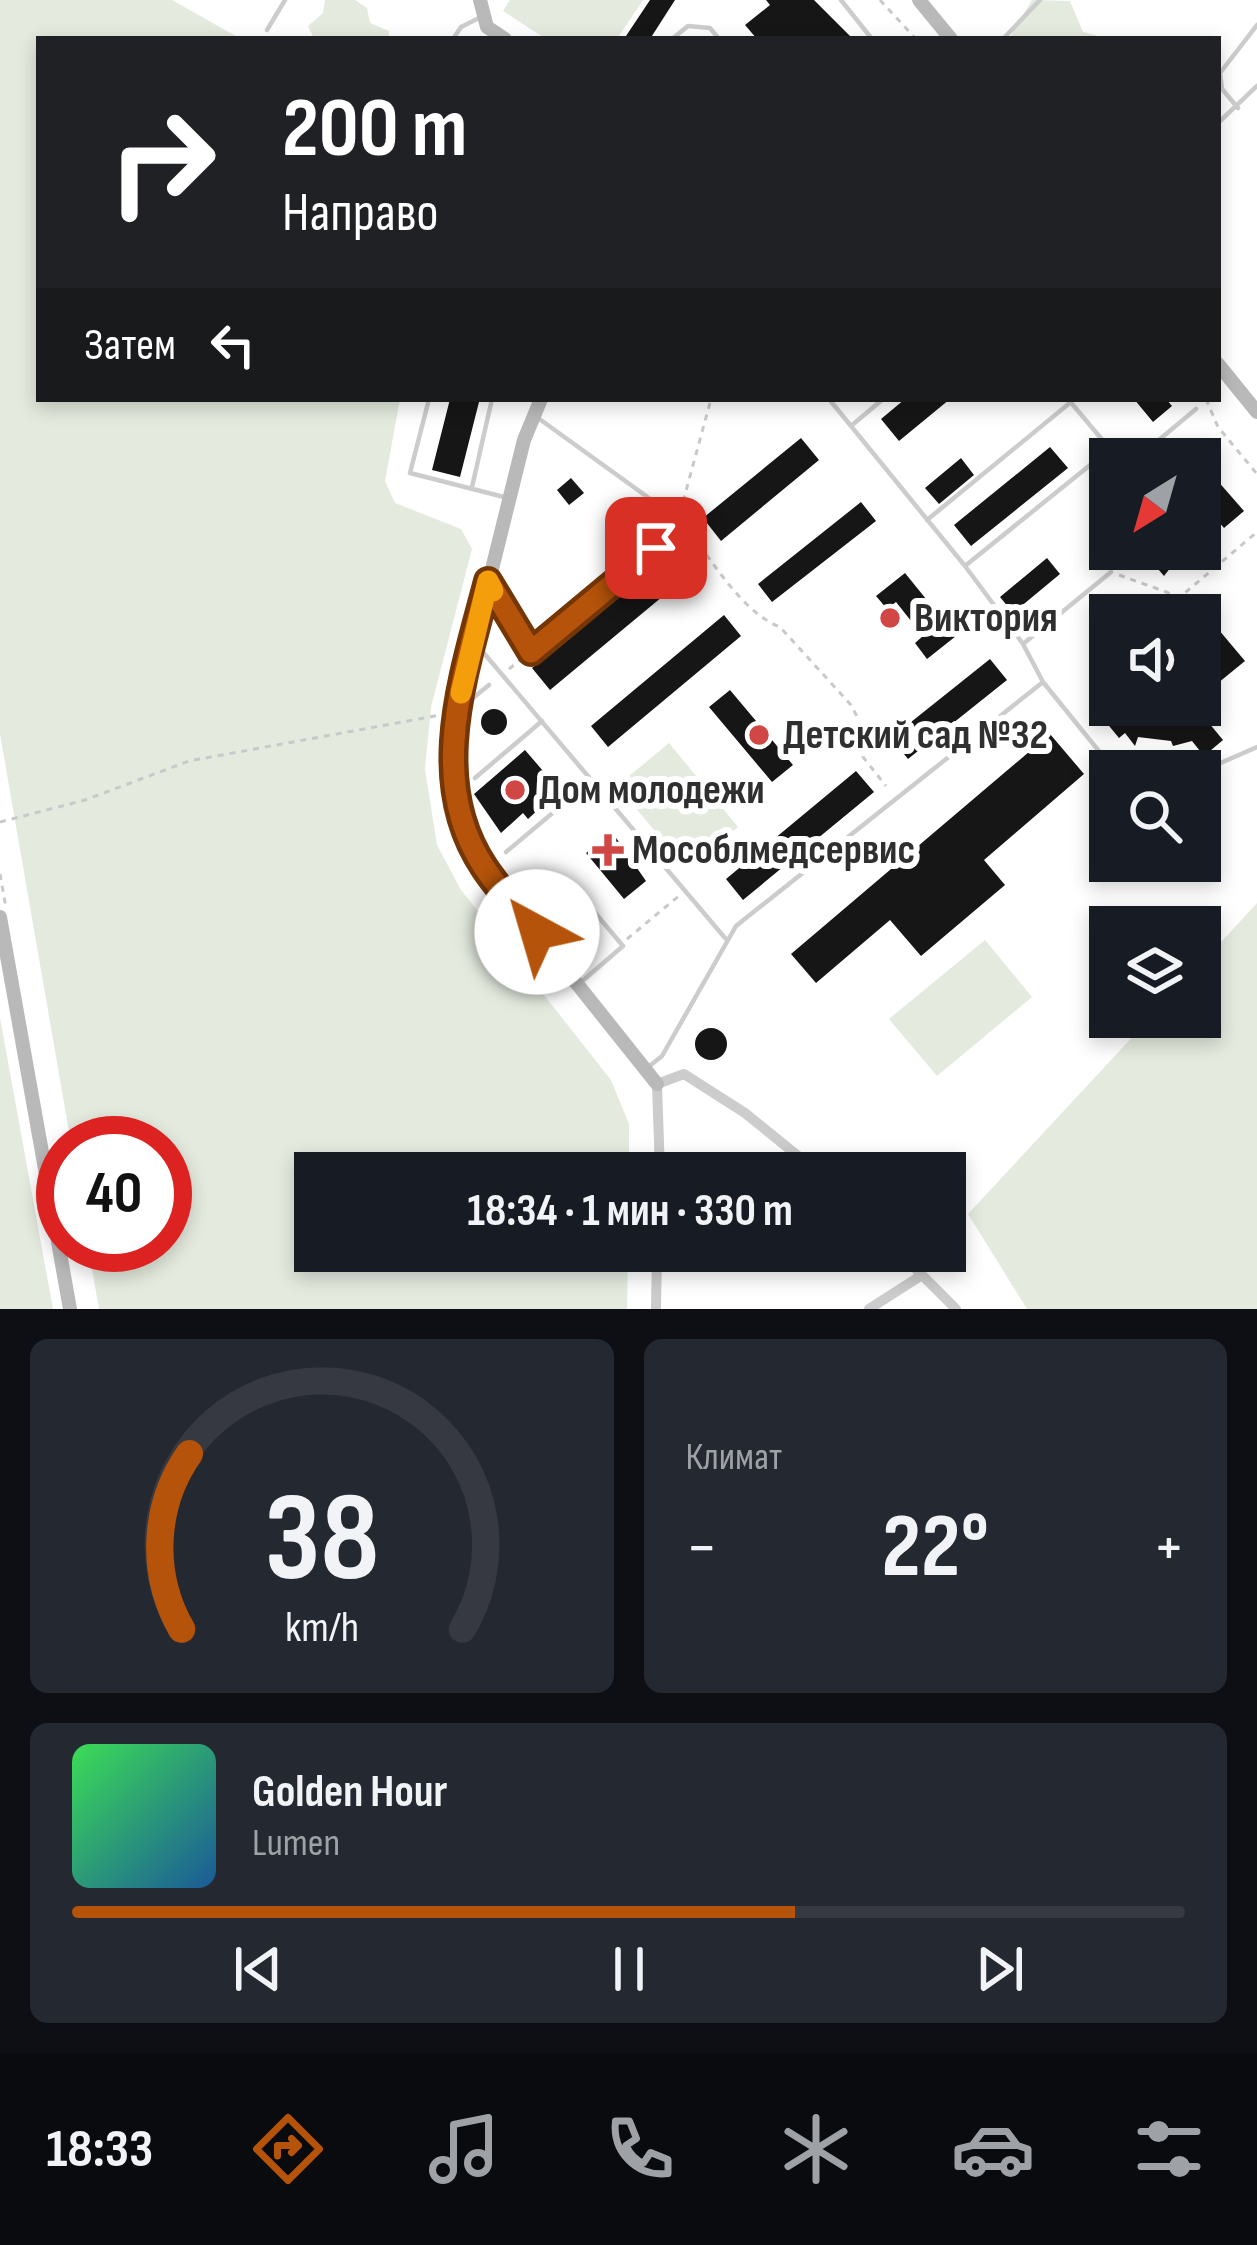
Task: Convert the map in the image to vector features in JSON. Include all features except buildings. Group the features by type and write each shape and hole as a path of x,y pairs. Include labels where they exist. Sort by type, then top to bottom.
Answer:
{"street":[{"path":"480,0 482,17 502,36"},
{"path":"919,0 949,36"},
{"path":"1221,368 1257,412"},
{"path":"540,402 509,499 458,711 452,744 459,811 483,866 657,1084 659,1152"},
{"path":"0,917 70,1309"},
{"path":"657,1084 684,1074 712,1088 793,1152"},
{"path":"656,1309 657,1272"},
{"path":"919,1272 956,1309"},
{"path":"868,1309 922,1275"}],"lane":[{"path":"267,30 285,0"},
{"path":"842,0 870,36"},
{"path":"1007,36 1040,0"},
{"path":"455,36 461,27 482,17"},
{"path":"1221,73 1257,25"},
{"path":"676,36 688,26 710,28 716,36"},
{"path":"1221,82 1238,108"},
{"path":"1221,121 1257,86"},
{"path":"428,402 410,473 509,499"},
{"path":"471,489 491,402"},
{"path":"831,402 964,566 1023,644 1043,682 1098,750"},
{"path":"851,426 879,402"},
{"path":"927,520 1068,402"},
{"path":"1072,402 1101,438"},
{"path":"1161,438 1196,409"},
{"path":"488,581 531,652 656,548 678,519 533,414"},
{"path":"964,566 1089,466"},
{"path":"1023,644 1111,572"},
{"path":"474,640 725,938"},
{"path":"647,1068 662,1056 725,938 1043,682"},
{"path":"458,711 489,685"},
{"path":"475,778 542,721"},
{"path":"1221,763 1257,747"},
{"path":"506,852 592,780"},
{"path":"575,889 621,944 579,984"}],"path":[{"path":"880,0 913,36"},
{"path":"711,402 678,519 743,598 766,621 780,627 851,705 863,728 863,757 886,786"},
{"path":"1207,402 1217,427 1257,475"},
{"path":"1111,572 1180,597 1257,532"},
{"path":"489,685 531,652"},
{"path":"0,822 85,800 189,761 458,711"},
{"path":"621,944 685,890"}],"shaded area":[{"path":"0,0 172,0 236,36 36,36 36,402 399,402 385,481 395,503 461,529 472,549 431,707 425,769 437,845 461,890 611,1080 629,1124 629,1152 294,1152 294,1272 628,1272 627,1309 99,1309 93,1272 192,1272 192,1116 66,1116 0,734"},
{"path":"325,0 355,0 367,8 370,23 389,31 389,36 313,36 308,26 323,13"},
{"path":"510,0 643,0 619,36 541,36 503,11"},
{"path":"1032,0 1070,1 1083,32 1098,36 1011,36"},
{"path":"669,743 738,827 687,869 617,786"},
{"path":"1257,903 1257,1309 1027,1309 968,1214 1131,1038 1221,1038 1221,942"},
{"path":"985,940 1032,997 937,1076 889,1019"},
{"path":"0,1018 36,1216 36,1272 46,1272 53,1309 0,1309"}],"slow traffic":[{"path":"461,693 488,581 493,591"}],"place":[{"name":"Виктория","path":"890,618"},
{"name":"Детский сад №32","path":"759,735"},
{"name":"Дом молодежи","path":"515,790"},
{"name":"Мособлмедсервис","path":"608,850"}],"route":[{"path":"537,932 483,866 459,811 452,744 488,581 515,633 531,652 656,548"}]}
